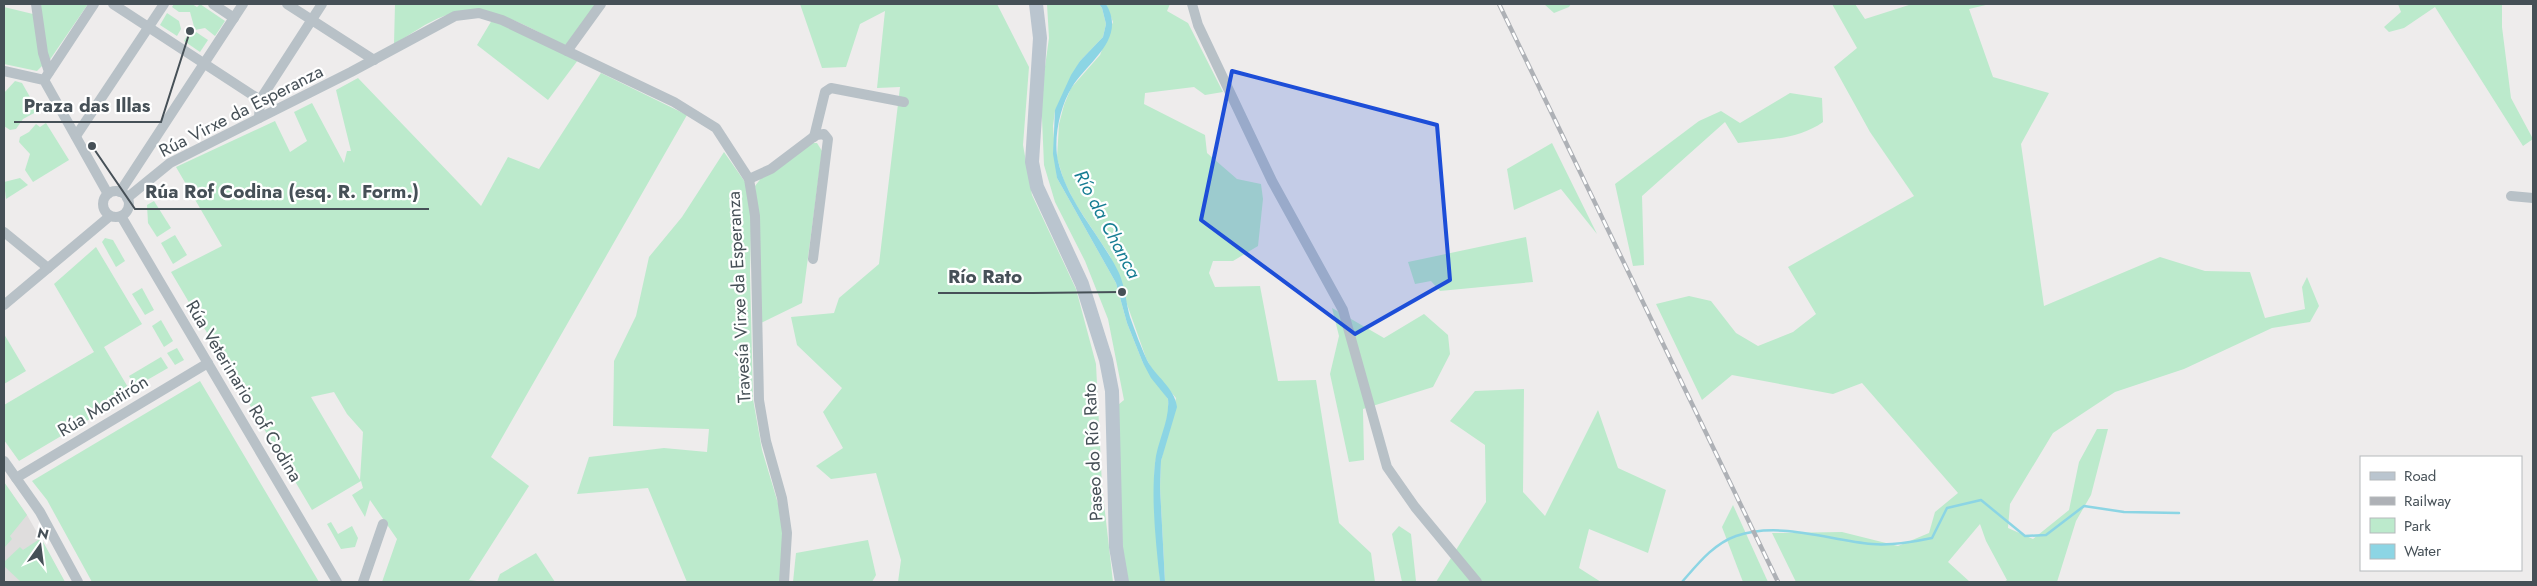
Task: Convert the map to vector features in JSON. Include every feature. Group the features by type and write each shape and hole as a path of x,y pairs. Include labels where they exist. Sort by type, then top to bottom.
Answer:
{"street":[{"name":"Rúa Veterinario Rof Codina","path":"36,4 47,76 76,136 108,194 103,206 116,216 208,362 338,582"},
{"path":"4,71 47,76 94,4"},
{"path":"113,4 260,100"},
{"path":"76,136 164,4"},
{"path":"213,4 234,18"},
{"path":"4,305 48,268 128,208 124,195 243,4"},
{"path":"287,4 312,18 374,60"},
{"path":"259,118 260,100 322,4"},
{"path":"567,51 601,4"},
{"name":"Paseo do Río Rato","path":"1036,4 1040,38 1032,162 1037,187 1082,284 1106,360 1112,391 1116,547 1122,582"},
{"path":"1192,4 1198,25 1272,181 1343,310 1387,467 1415,507 1477,582"},
{"name":"Travesía Virxe da Esperanza","path":"374,60 455,16 479,13 502,20 674,102 716,128 749,180 755,216 759,400 766,442 782,498 786,524 787,550 784,582"},
{"name":"Rúa Virxe da Esperanza","path":"124,195 170,164 374,60"},
{"path":"814,137 825,92 831,88 904,102"},
{"path":"749,180 771,169 814,137 824,134 828,139 813,259"},
{"path":"108,194 124,195"},
{"path":"2511,196 2533,198"},
{"path":"4,232 48,268"},
{"name":"Rúa Montirón","path":"16,478 208,362"},
{"path":"4,461 40,512 78,582"},
{"path":"363,582 383,524"}],"highlighted area":[{"path":"1232,71 1437,125 1450,280 1355,334 1201,220"}],"shaded area":[{"path":"4,482 27,515 65,582 4,582"}],"green space":[{"path":"38,4 88,4 49,61"},
{"path":"174,4 192,4 197,7 200,4 225,21 215,36 205,28 195,30 190,12 179,12 172,7"},
{"path":"395,4 597,4 565,46 507,18 476,11 444,16 394,44"},
{"path":"800,4 997,4 1029,67 1023,145 1032,195 1076,289 1096,364 1102,486 1113,582 898,582 901,560 876,473 831,479 816,466 843,448 823,412 842,388 797,345 791,317 834,313 839,298 879,264 900,87 877,88 885,11 860,24 846,67 822,68"},
{"path":"1047,4 1099,4 1102,8 1106,24 1103,37 1080,61 1055,111 1053,126 1057,178 1116,283 1127,323 1143,363 1168,399 1168,415 1155,463 1154,483 1160,582 1126,582 1121,531 1118,405 1124,400 1108,319 1085,261 1055,202 1044,165 1041,95 1049,38"},
{"path":"1106,4 1170,4 1167,11 1188,23 1223,92 1205,95 1194,87 1145,93 1144,104 1205,135 1207,153 1237,179 1261,184 1263,199 1258,246 1233,261 1213,261 1209,273 1215,287 1260,286 1278,381 1316,380 1339,523 1371,553 1375,582 1165,582 1160,487 1161,461 1176,398 1153,371 1146,358 1110,256 1075,203 1064,181 1057,158 1059,124 1071,88 1100,55 1113,22"},
{"path":"1544,4 1571,4 1569,7 1554,13"},
{"path":"1832,4 1855,4 1865,19 1912,4 1990,4 1969,9 1993,77 2049,93 2021,144 2044,306 2160,257 2205,271 2250,272 2265,318 2305,309 2302,287 2307,277 2319,306 2310,322 2272,328 2184,369 2115,392 2053,433 2010,504 2008,528 2033,539 2069,510 2079,462 2097,429 2108,429 2091,495 2076,521 2057,582 2004,582 2007,580 1986,541 1980,524 1948,562 1970,582 1796,582 1772,533 1842,532 1898,546 1929,533 1935,512 1958,493 1862,383 1833,394 1732,375 1702,400 1656,304 1689,296 1711,301 1736,333 1758,346 1793,332 1816,314 1788,267 1914,196 1870,132 1834,67 1857,48"},
{"path":"2398,4 2502,4 2502,27 2511,98 2533,139 2523,146 2435,7 2404,28 2389,32 2384,27 2401,12"},
{"path":"4,7 33,14 43,65 37,71 4,64"},
{"path":"167,13 179,21 181,29 177,36 160,25"},
{"path":"492,20 578,60 548,100 477,45"},
{"path":"196,32 208,40 200,52 184,41 188,34"},
{"path":"601,73 687,115 491,457 529,486 469,580 485,582 382,582 397,539 370,500 365,517 352,495 363,488 361,481 312,510 171,272 222,246 176,167 275,121 290,152 307,141 294,112 312,103 344,163 347,151 351,151 336,90 358,78 481,206 508,157 539,169","holes":["334,392 347,414 363,432 360,480 311,397"]},
{"path":"15,81 22,83 38,111 23,119 16,129 10,130 4,126 4,93"},
{"path":"1790,93 1822,98 1823,122 1793,136 1738,143 1725,122 1642,196 1644,265 1633,266 1615,184 1699,121 1721,111 1740,123"},
{"path":"46,123 69,160 33,182 25,170 30,154 19,142 20,137 29,132 36,124 40,127"},
{"path":"809,143 817,143 822,151 802,303 761,323 759,225 755,186 762,177"},
{"path":"1552,143 1597,234 1561,189 1514,210 1507,169"},
{"path":"724,152 752,192 750,272 753,399 762,450 783,520 781,582 687,582 648,488 577,494 589,457 664,448 707,452 709,429 613,426 614,361 636,316 649,257 682,217"},
{"path":"20,178 28,185 6,199 4,182"},
{"path":"154,201 171,228 157,237 148,223 147,205"},
{"path":"175,235 187,255 173,264 161,243"},
{"path":"1526,237 1533,282 1440,291 1431,281 1415,284 1408,262"},
{"path":"105,238 113,240 125,261 116,267 102,242"},
{"path":"96,247 142,324 104,347 132,394 19,461 4,440 4,405 94,352 54,284"},
{"path":"142,288 154,310 145,315 132,294"},
{"path":"1332,308 1384,338 1424,314 1448,335 1450,354 1433,387 1363,409 1364,460 1349,462 1330,374 1339,336"},
{"path":"161,320 173,341 164,347 152,326"},
{"path":"4,334 26,371 4,384"},
{"path":"177,348 184,360 175,365 167,353"},
{"path":"161,357 168,368 135,387 129,376"},
{"path":"200,381 319,582 92,582 47,500 32,481"},
{"path":"1524,389 1523,492 1545,516 1598,410 1618,468 1666,490 1648,553 1589,529 1579,568 1601,582 1436,582 1486,502 1485,445 1450,421 1475,391"},
{"path":"4,482 27,515 10,536 12,539 4,548"},
{"path":"1733,505 1768,582 1743,582 1722,527"},
{"path":"331,522 338,534 352,526 358,538 355,547 341,549 327,524"},
{"path":"1399,526 1411,534 1416,581 1420,582 1402,582 1392,534"},
{"path":"41,538 65,582 21,582 4,566 4,562 20,547 23,550"},
{"path":"868,540 876,575 872,582 793,582 796,553"},
{"path":"536,553 555,582 497,582 500,574"}],"water":[{"path":"1099,4 1106,4 1111,17 1112,28 1109,39 1103,49 1079,77 1064,103 1057,133 1058,161 1069,191 1119,273 1130,317 1147,360 1173,394 1177,407 1161,461 1160,487 1165,582 1160,582 1154,522 1154,478 1156,455 1167,415 1168,399 1151,378 1143,363 1127,323 1116,283 1057,178 1053,154 1055,110 1071,75 1080,61 1103,37 1106,24 1102,8"}],"waterway":[{"path":"1682,582 1720,544 1736,536 1770,530 1804,533 1872,544 1910,542 1932,538 1947,508 1981,500 2025,536 2046,535 2084,506 2124,512 2179,513"}],"railway":[{"path":"1499,4 1778,582"}],"place":[{"name":"Praza das Illas","path":"190,31"},
{"name":"Rúa Rof Codina (esq. R. Form.)","path":"92,146"},
{"name":"Río Rato","path":"1122,292"}],"water label":[{"name":"Río da Chanca","path":"1108,224"}]}
